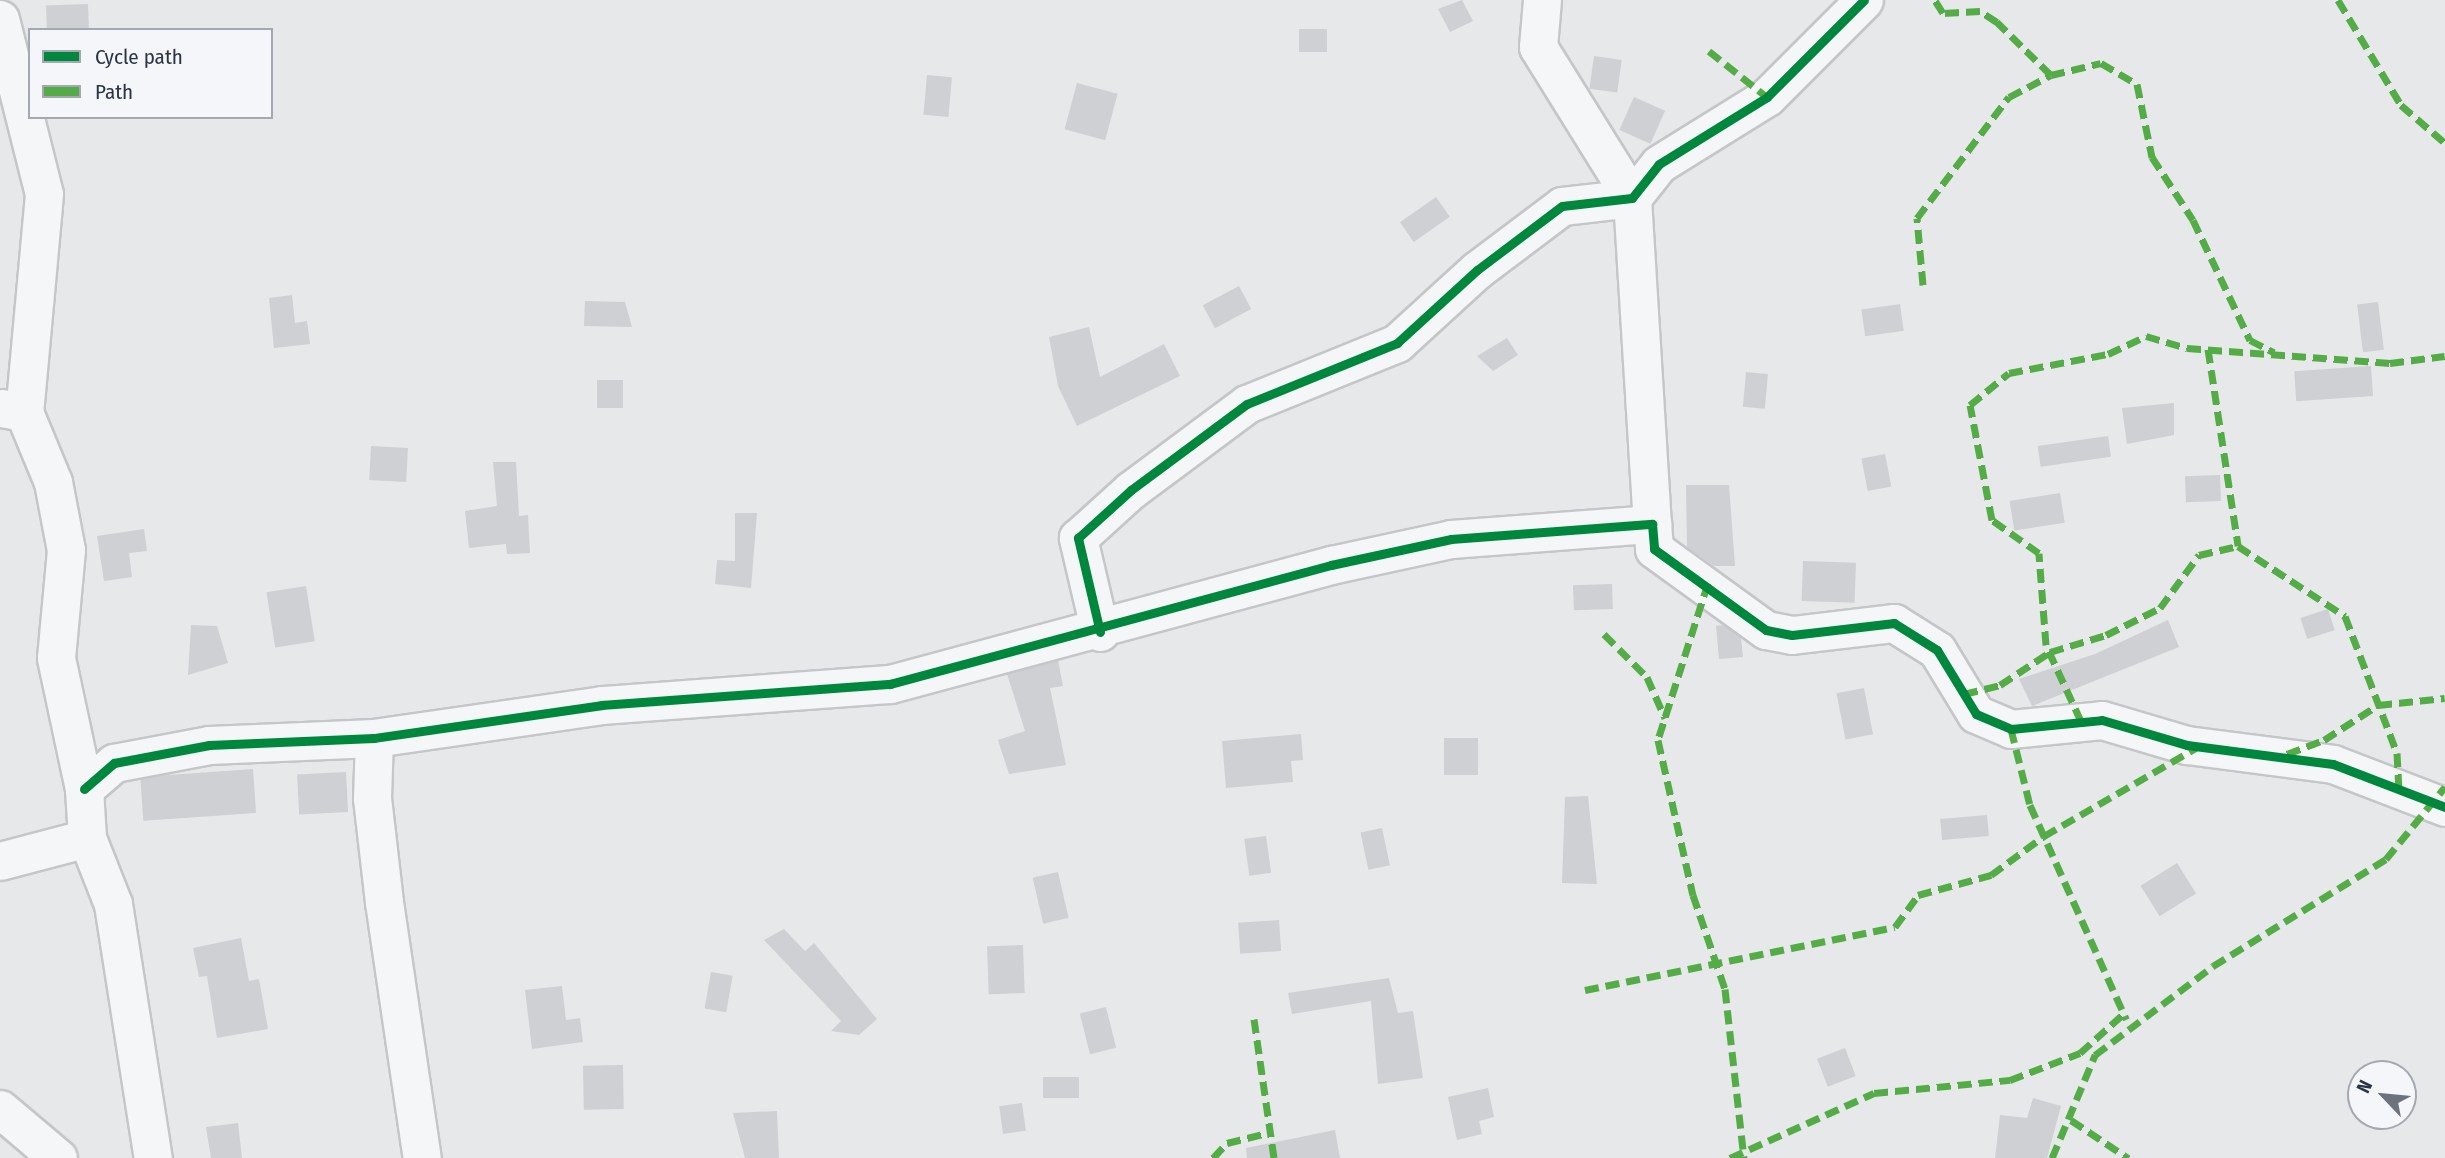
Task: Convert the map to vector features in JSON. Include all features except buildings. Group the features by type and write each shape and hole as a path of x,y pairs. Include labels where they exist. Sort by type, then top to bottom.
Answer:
{"street":[{"path":"1542,0 1538,47 1632,198 1654,549 1766,629 1792,635 1894,623 1937,650 1976,714 2011,730 2102,720 2187,745 2333,764 2445,807"},
{"path":"1100,632 1078,538 1131,490 1247,404 1397,344 1477,270 1562,206 1632,198 1660,164 1767,97 1864,0"},
{"path":"0,19 44,194 12,410 52,482 66,550 55,658 84,789 87,838 113,904 153,1158"},
{"path":"84,789 114,763 209,745 374,738 602,705 890,684 1013,647 1100,632 1331,565 1451,539 1652,524"},
{"path":"374,738 372,799 382,889 422,1158"},
{"path":"0,861 87,838"},
{"path":"0,1110 58,1158"}],"marked path":[{"path":"1923,285 1917,218 2009,97 2051,75 1997,22 1980,11 1943,13 1935,0"},
{"path":"2338,0 2401,105 2445,143"},
{"path":"1709,51 1767,97"},
{"path":"2051,75 2101,63 2137,84 2152,157 2193,220 2250,340 2274,352"},
{"path":"2081,721 2046,645 2039,553 1992,520 1970,405 2009,373 2108,354 2146,336 2187,348 2390,363 2445,356"},
{"path":"2208,349 2238,546 2345,616 2397,753 2399,788"},
{"path":"1964,694 2000,685 2050,652 2106,635 2160,608 2199,555 2238,546"},
{"path":"1708,583 1658,740 1693,895 1725,989 1744,1158"},
{"path":"1604,634 1647,677 1665,718"},
{"path":"2287,754 2324,740 2378,705 2445,698"},
{"path":"2011,729 2030,805 2126,1019"},
{"path":"1585,990 1895,927 1918,895 1991,875 2044,836 2196,748"},
{"path":"2052,1158 2095,1055 2213,966 2386,859 2445,787"},
{"path":"1730,1158 1874,1093 2010,1080 2080,1053 2122,1015"},
{"path":"1254,1019 1274,1158"},
{"path":"2071,1120 2128,1158"},
{"path":"1213,1158 1227,1143 1271,1132"}],"cycle path":[{"path":"1100,632 1078,538 1131,490 1247,404 1397,343 1477,270 1562,206 1632,198 1659,164 1767,97 1864,0"},
{"path":"84,789 114,763 209,745 374,738 602,705 890,684 1331,565 1451,539 1652,524 1654,549 1766,630 1792,635 1894,623 1937,650 1976,714 2011,729 2102,720 2187,745 2333,764 2445,807"}]}
